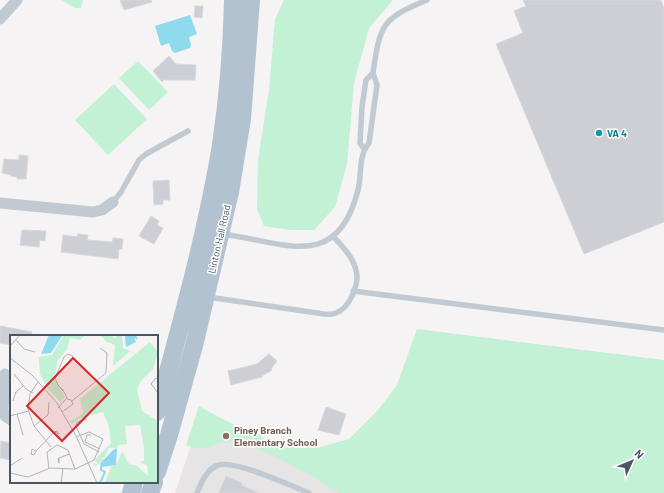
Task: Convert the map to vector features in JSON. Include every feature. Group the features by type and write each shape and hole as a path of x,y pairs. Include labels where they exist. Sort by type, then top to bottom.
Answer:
{"main road":[{"name":"Linton Hall Road","path":"158,469 169,435 206,296 225,114 233,0"},
{"name":"Linton Hall Road","path":"158,409 236,160 242,119 251,0"},
{"path":"131,493 134,483"},
{"path":"150,493 154,483"}],"street":[{"path":"0,19 17,0"},
{"path":"0,203 93,212 102,210 113,202"},
{"path":"5,374 2,411 4,416 10,419"}],"lane":[{"path":"364,149 360,143 362,107 366,80 372,73 377,44 384,26 402,11 427,0"},
{"path":"212,234 244,236 278,245 301,248 324,242 333,236 352,212 359,188 364,149 369,143 377,85 372,73"},
{"path":"113,202 121,192 139,160 146,154 188,131"},
{"path":"206,296 331,314 337,313 345,307 353,292 357,276 356,269 344,247 333,236"},
{"path":"353,292 664,330"},
{"path":"197,493 204,478 210,471 214,467 226,464 242,467 309,493"}],"shaded area":[{"name":"Piney Branch Elementary School","path":"203,409 371,493 175,493"}],"green space":[{"path":"62,0 83,0 81,8 74,8"},
{"path":"284,0 393,0 369,28 354,83 347,164 335,207 314,230 290,230 264,226 257,209 258,160 269,90 275,19"},
{"path":"138,61 168,92 149,110 119,78"},
{"path":"114,84 147,119 108,155 75,120"},
{"path":"417,329 664,360 664,493 340,493 262,450 244,444 230,441 206,448 193,448 186,445 199,406 238,427 264,433 261,437 279,446 317,448 349,439 378,410 397,385"}],"water":[{"path":"190,15 197,34 189,37 191,45 190,48 175,53 172,51 169,43 161,46 155,26"}],"building":[{"path":"120,0 151,0 152,2 124,10"},
{"name":"VA 4","path":"523,0 661,0 664,8 664,222 584,254 496,44 523,33 514,11 526,6"},
{"path":"195,6 203,6 202,18 194,17"},
{"path":"169,56 176,64 196,65 195,80 164,80 162,82 153,71"},
{"path":"19,155 28,156 26,179 17,179 17,177 2,173 4,159 19,160"},
{"path":"169,180 170,200 163,200 163,204 154,205 153,181"},
{"path":"151,216 159,221 157,225 163,228 154,244 139,236"},
{"path":"22,230 46,231 45,241 40,240 39,247 20,245"},
{"path":"78,234 88,235 87,240 112,242 113,238 123,239 122,249 119,249 118,259 61,252 63,235 77,237"},
{"path":"0,326 32,332 31,335 10,335 10,345 0,343"},
{"path":"269,354 277,361 271,369 272,370 262,377 231,385 228,371 257,364"},
{"path":"326,407 346,414 339,435 318,430"},
{"path":"1,441 10,443 10,460 0,458"},
{"path":"226,476 242,483 241,485 259,493 219,493"}],"place":[{"name":"VA 4","path":"599,133"},
{"name":"Piney Branch Elementary School","path":"226,436"}]}
